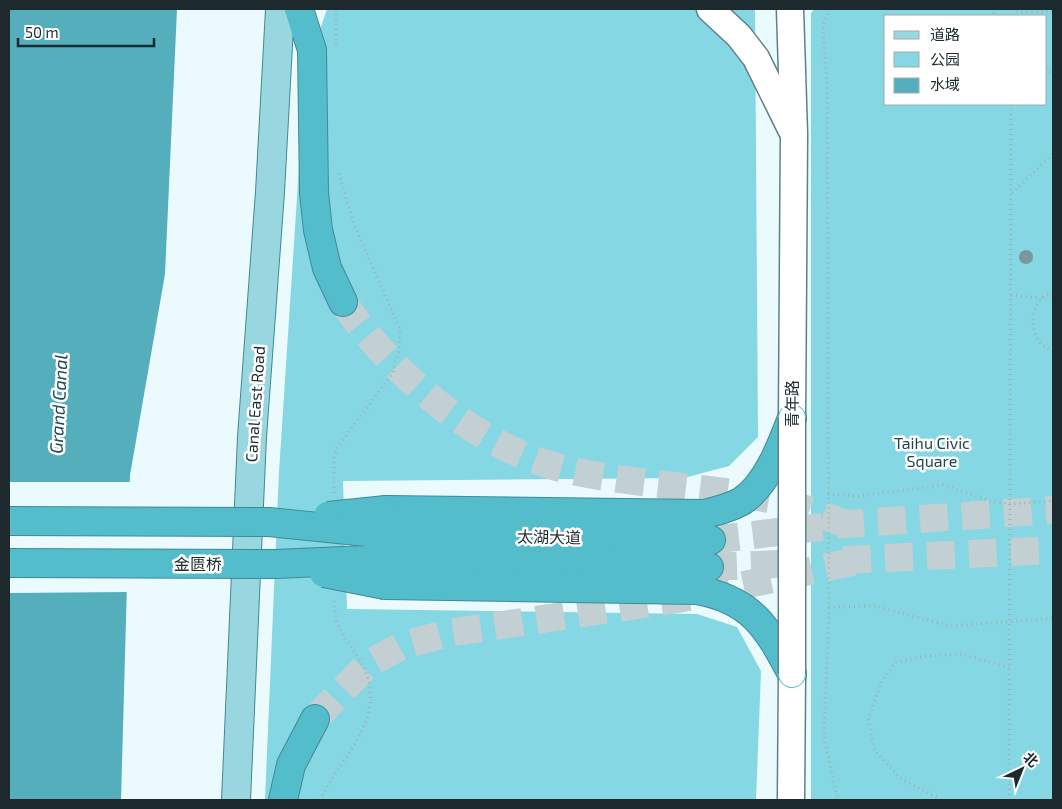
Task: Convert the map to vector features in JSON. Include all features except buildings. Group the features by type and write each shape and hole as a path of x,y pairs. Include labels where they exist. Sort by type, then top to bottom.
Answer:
{"highway":[{"path":"299,9 312,50 314,193 318,230 327,268 343,302"},
{"path":"386,547 704,514 725,509 743,500 773,465 792,418"},
{"path":"9,521 269,522 386,547 720,594 741,605 760,621 775,641 792,674"},
{"name":"太湖大道","path":"386,547 711,540"},
{"name":"太湖大道","path":"386,547 709,567"},
{"name":"金匮桥","path":"9,563 276,564 386,547"},
{"path":"284,800 291,765 315,719"}],"main road":[{"name":"Canal East Road","path":"236,800 252,437 270,202 280,9"}],"street":[{"path":"710,9 739,36 756,58 794,134"},
{"name":"青年路","path":"790,9 794,134 791,800"}],"path":[{"path":"336,9 336,48"},
{"path":"830,9 823,25 827,82 828,494 828,607 824,737 838,800"},
{"path":"1012,9 1020,12 1053,12"},
{"path":"1009,800 1011,105"},
{"path":"1011,193 1053,154"},
{"path":"334,497 334,458 338,446 392,374 399,350 400,329 355,227 337,169"},
{"path":"1011,295 1042,298 1053,293"},
{"path":"1042,298 1032,315 1035,335 1049,350 1053,350"},
{"path":"828,494 858,496 943,485 990,501 1009,504 1053,501"},
{"path":"320,800 342,761 360,736 369,718 370,680 359,658 344,639 334,614 334,594"},
{"path":"828,607 875,606 950,626 1053,618"},
{"path":"941,800 900,778 875,751 868,720 882,680 896,662 926,656 962,654 1009,668"}],"green space":[{"path":"327,9 755,9 758,437 729,466 684,478 343,481 347,609 697,614 737,627 761,671 756,800 265,800 279,472 305,75"},
{"name":"Taihu Civic Square","path":"814,9 1053,9 1053,800 811,800 811,13"}],"water":[{"name":"Grand Canal","path":"9,9 177,9 165,274 130,475 121,800 9,800"}],"pier":[{"path":"9,482 133,482 129,592 9,593"}],"tunnel":[{"path":"343,302 388,358 414,384 473,429 505,447 538,461 572,471 623,480 774,500 846,524"},
{"path":"711,540 846,524 1053,510"},
{"path":"843,560 1053,550"},
{"path":"315,719 367,665 401,646 448,633 678,599 861,560"},
{"path":"709,567 780,564"}]}
